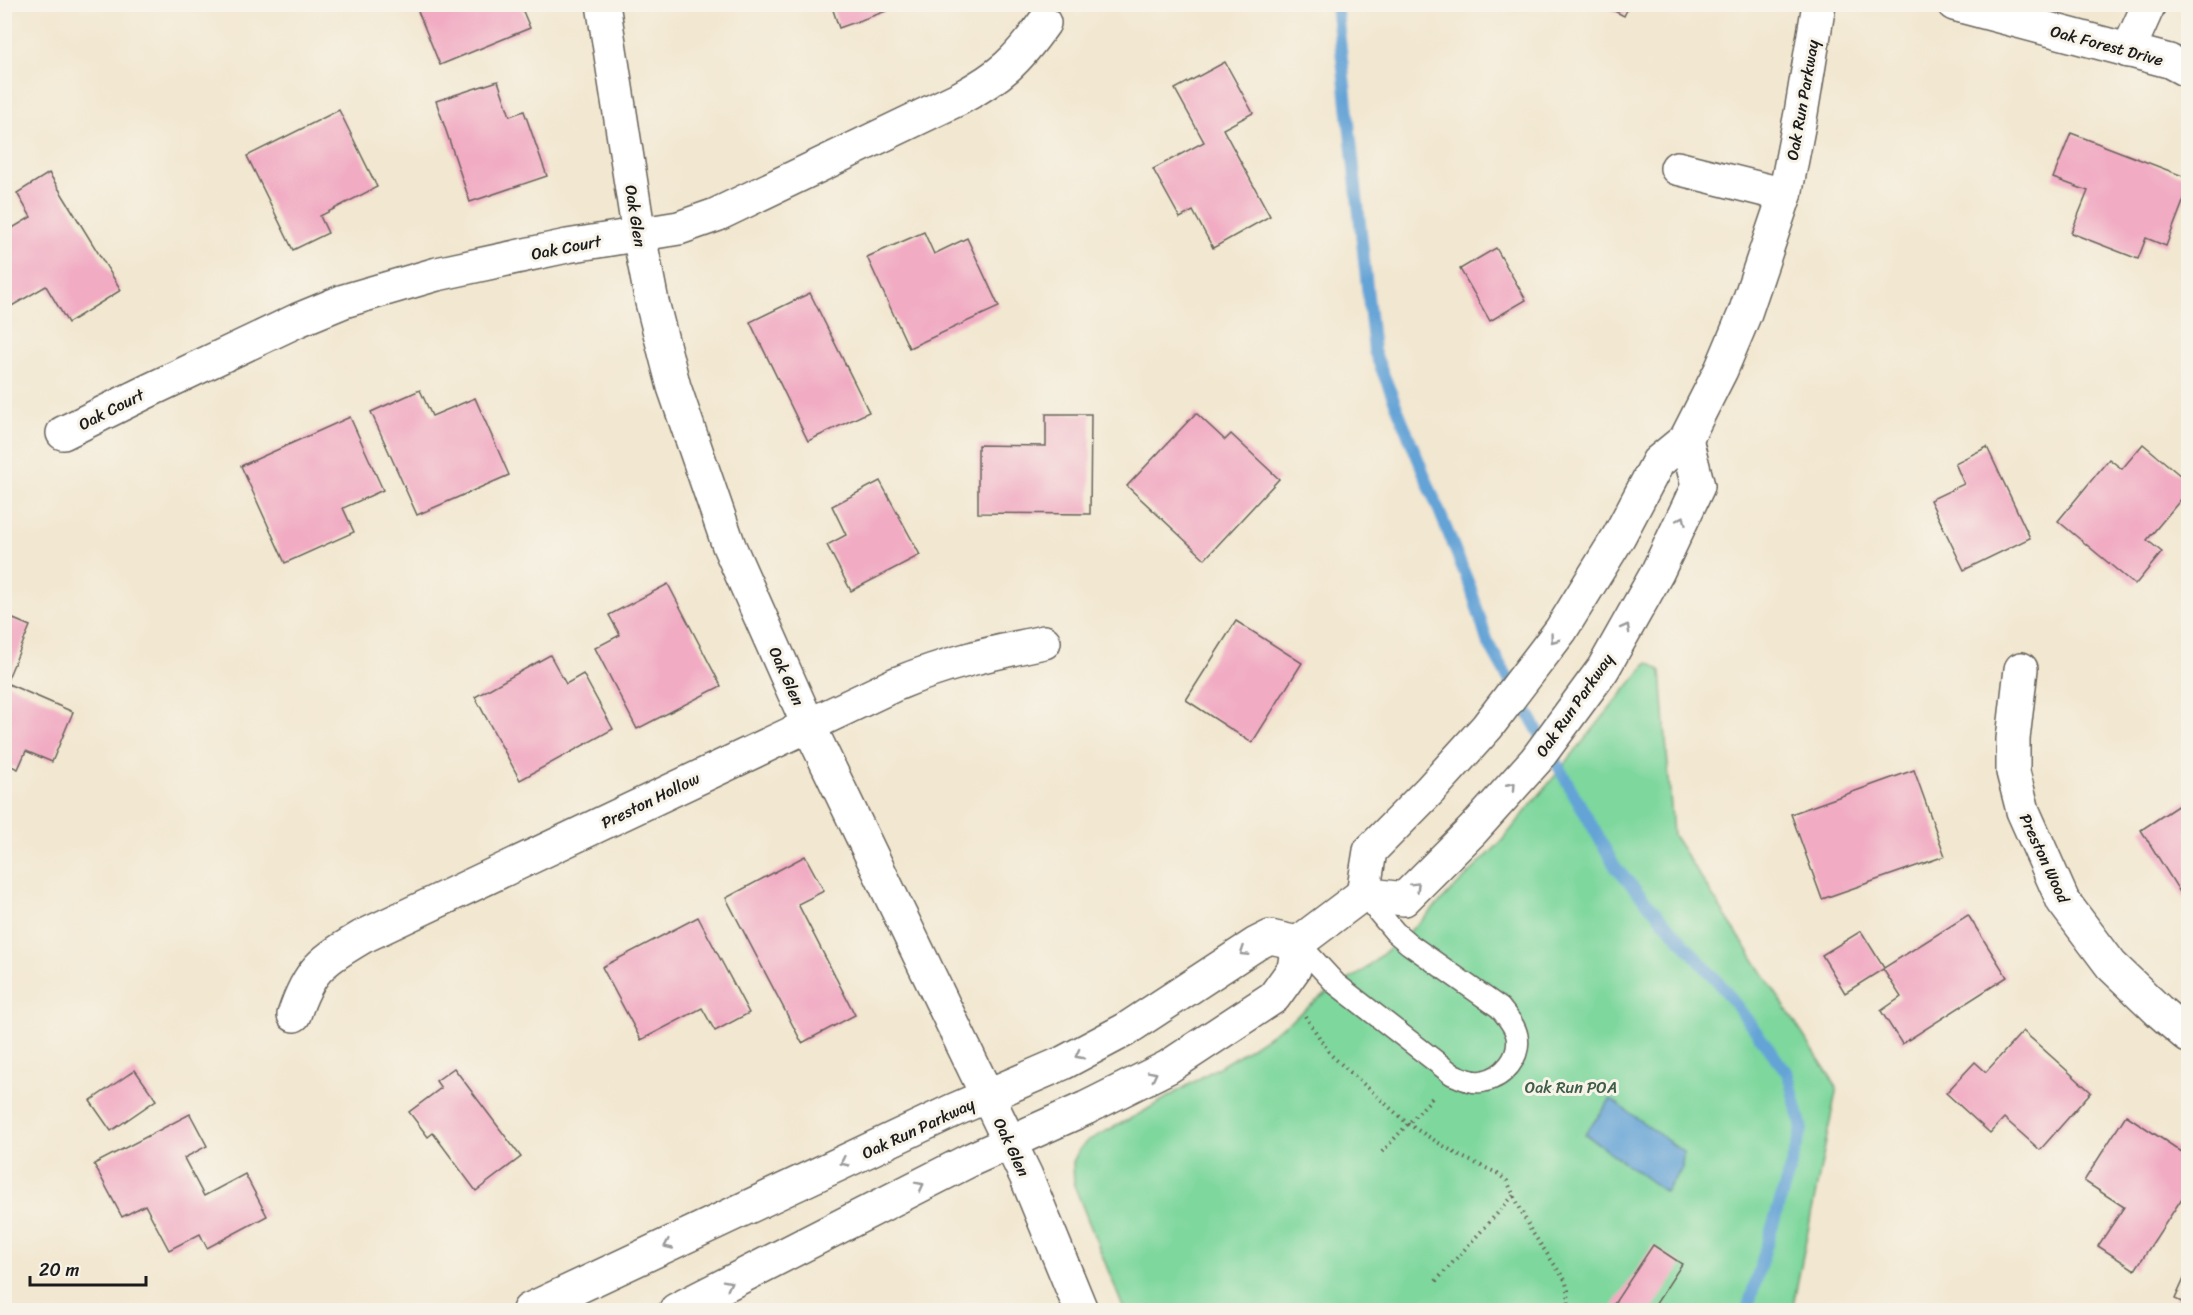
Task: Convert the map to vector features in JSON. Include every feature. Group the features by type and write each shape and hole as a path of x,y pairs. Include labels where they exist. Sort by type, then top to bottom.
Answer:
{"street":[{"name":"Oak Glen","path":"603,4 639,235 652,302 701,469 729,546 808,724 1010,1142 1082,1311"},
{"name":"Oak Run Parkway","path":"1686,440 1698,486 1657,573 1603,669 1536,760 1473,830 1404,899 1363,894 1370,850 1430,790 1487,727 1561,630 1619,537 1658,462 1686,440 1721,370 1745,313 1785,195 1819,4"},
{"name":"Oak Forest Drive","path":"1954,4 2169,61 2188,71"},
{"path":"2128,51 2149,4"},
{"name":"Oak Court","path":"63,433 287,325 344,302 437,274 567,246 679,228 716,215 988,83 1011,65 1044,23"},
{"path":"1677,168 1785,195"},
{"name":"Preston Hollow","path":"294,1015 301,993 315,970 337,952 362,937 808,724 937,667 1044,642"},
{"name":"Preston Wood","path":"2021,669 2013,739 2013,772 2023,811 2063,901 2111,965 2188,1036"},
{"path":"676,1311 960,1165 1086,1108 1168,1067 1274,997 1294,969 1298,943 1363,894"},
{"name":"Oak Run Parkway","path":"529,1311 952,1111 1063,1064 1125,1030 1270,937 1298,943"}],"lane":[{"path":"1298,943 1336,984 1452,1074 1467,1081 1483,1082 1498,1076 1509,1066 1517,1051 1517,1035 1510,1021 1500,1008 1395,932 1363,894"}],"path":[{"path":"1305,1016 1331,1055 1408,1124 1460,1156 1497,1173 1507,1181 1530,1229 1565,1280 1569,1311"},
{"path":"1382,1152 1438,1092"},
{"path":"1436,1281 1514,1195"}],"green space":[{"name":"Oak Run POA","path":"1648,662 1661,671 1673,835 1837,1087 1792,1310 1124,1310 1074,1185 1073,1162 1079,1150 1087,1141 1141,1113 1244,1052 1321,997 1363,971 1422,920 1500,843"}],"water":[{"path":"1611,1099 1683,1152 1682,1169 1665,1192 1585,1134"}],"building":[{"path":"415,4 520,4 530,28 440,65"},
{"path":"831,4 903,4 903,5 839,28"},
{"path":"1601,4 1630,4 1624,16"},
{"path":"1225,62 1253,113 1223,129 1270,216 1213,248 1193,211 1180,218 1153,169 1204,142 1175,89"},
{"path":"498,81 510,116 524,111 547,176 470,202 436,101"},
{"path":"339,110 377,187 320,216 328,233 293,250 247,156"},
{"path":"2071,133 2188,178 2188,189 2166,246 2146,238 2138,259 2071,233 2088,191 2053,178"},
{"path":"49,173 121,290 68,323 46,286 10,307 4,299 4,233 31,217 17,193"},
{"path":"924,232 934,254 967,238 999,307 909,348 867,257"},
{"path":"1496,248 1526,300 1490,321 1460,269"},
{"path":"810,293 869,412 808,441 750,322"},
{"path":"420,390 432,416 475,398 509,475 417,515 371,412"},
{"path":"1196,413 1225,440 1231,434 1279,479 1205,559 1127,486"},
{"path":"1046,414 1091,414 1090,514 978,513 978,445 1046,446"},
{"path":"350,417 383,490 343,508 354,532 285,563 241,466"},
{"path":"2143,444 2188,482 2188,491 2147,540 2162,552 2135,585 2058,521 2109,459 2122,469"},
{"path":"1987,447 2030,538 1964,570 1930,500 1964,484 1955,463"},
{"path":"880,481 920,555 851,591 827,545 846,535 832,506"},
{"path":"668,584 721,686 637,729 595,648 620,635 609,615"},
{"path":"4,615 30,626 6,683 73,712 52,762 26,751 18,769 4,763"},
{"path":"1236,621 1302,663 1252,743 1186,700"},
{"path":"550,655 566,684 583,674 613,729 520,780 475,697"},
{"path":"1914,770 1945,856 1822,899 1791,814"},
{"path":"2188,799 2188,905 2141,830"},
{"path":"805,856 824,891 798,904 855,1015 802,1043 726,898"},
{"path":"1968,915 2007,977 1902,1044 1881,1011 1901,997 1883,969 1845,993 1822,955 1861,931 1884,968"},
{"path":"698,917 749,1013 715,1031 702,1008 641,1040 602,967"},
{"path":"2023,1031 2091,1092 2040,1150 2004,1118 1990,1133 1946,1093 1975,1062 1986,1072"},
{"path":"454,1068 521,1157 476,1191 433,1133 428,1137 409,1112 441,1088 436,1081"},
{"path":"135,1070 156,1100 111,1131 90,1101"},
{"path":"190,1114 207,1146 184,1158 204,1196 245,1174 267,1216 207,1248 200,1234 169,1250 145,1205 122,1217 94,1164"},
{"path":"2126,1115 2188,1156 2188,1189 2135,1270 2098,1246 2124,1207 2084,1181"},
{"path":"1653,1245 1682,1264 1652,1310 1610,1310"},
{"path":"2188,1270 2188,1305 2175,1299"}],"waterway":[{"path":"1336,4 1374,351 1471,589 1487,641 1616,868 1721,985 1788,1074 1802,1129 1747,1310"}]}
